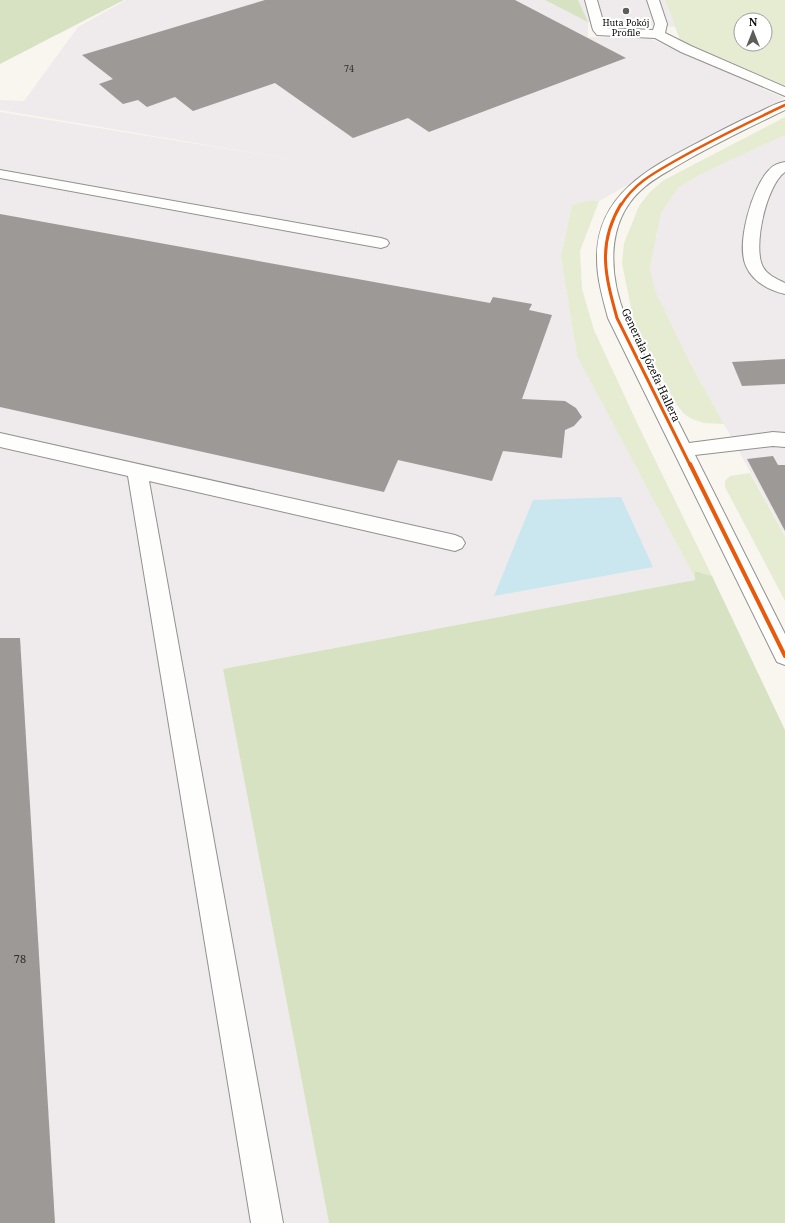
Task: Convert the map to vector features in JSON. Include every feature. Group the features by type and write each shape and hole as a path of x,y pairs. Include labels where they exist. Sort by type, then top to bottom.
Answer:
{"street":[{"path":"592,0 599,30 601,32 658,34 671,42 785,92"},
{"path":"653,0 661,24 658,34"},
{"name":"Generała Józefa Hallera","path":"785,105 686,154 650,176 631,191 618,209 609,230 605,249 606,277 617,318 785,656"},
{"path":"785,166 779,169 771,177 762,195 750,244 753,265 765,280 785,289"},
{"path":"0,174 381,243"},
{"path":"682,450 772,439 785,440"},
{"path":"0,440 455,543"},
{"path":"138,471 267,1223"}],"shaded area":[{"path":"126,0 545,0 587,21 578,0 665,0 675,27 588,22 588,37 649,38 784,98 599,201 572,205 561,256 577,356 696,580 223,669 329,1223 0,1223 0,112 308,162 0,110 0,100 24,101 78,27"},
{"path":"785,135 785,535 686,355 654,291 650,269 661,213 678,188 701,174"}],"green space":[{"path":"0,0 124,0 0,64"},
{"path":"545,0 578,0 588,22"},
{"path":"665,0 785,0 785,86 680,40"},
{"path":"785,117 785,135 701,174 678,188 661,213 650,269 655,291 688,359 724,424 704,423 692,419 684,414 674,401 635,325 622,263 624,243 639,206 650,192 664,180"},
{"path":"590,201 599,201 580,251 582,289 594,330 638,425 712,576 695,571 696,580 577,356 561,256 572,205"},
{"path":"750,473 785,536 785,601 725,487 725,481 730,476"},
{"path":"695,571 712,576 785,730 785,1223 329,1223 223,669 695,580"}],"water":[{"path":"621,497 653,567 494,596 533,500"}],"building":[{"path":"265,0 515,0 626,58 429,132 408,118 353,138 275,83 193,111 175,97 147,107 138,100 123,104 99,84 113,79 82,55"},
{"path":"0,214 490,303 493,297 532,304 529,310 552,315 522,399 565,401 576,408 582,417 574,426 565,430 562,458 503,451 492,481 398,460 384,492 0,407"},
{"path":"785,359 785,384 742,386 732,362"},
{"path":"773,456 778,465 785,465 785,531 747,459"},
{"path":"0,638 20,638 55,1223 0,1223"}],"cycle path":[{"path":"785,105 696,149 653,173 639,183 626,197 617,211 610,226 605,249 605,267 617,318 785,656"}],"place":[{"name":"Huta Pokój Profile","path":"626,11"}]}
